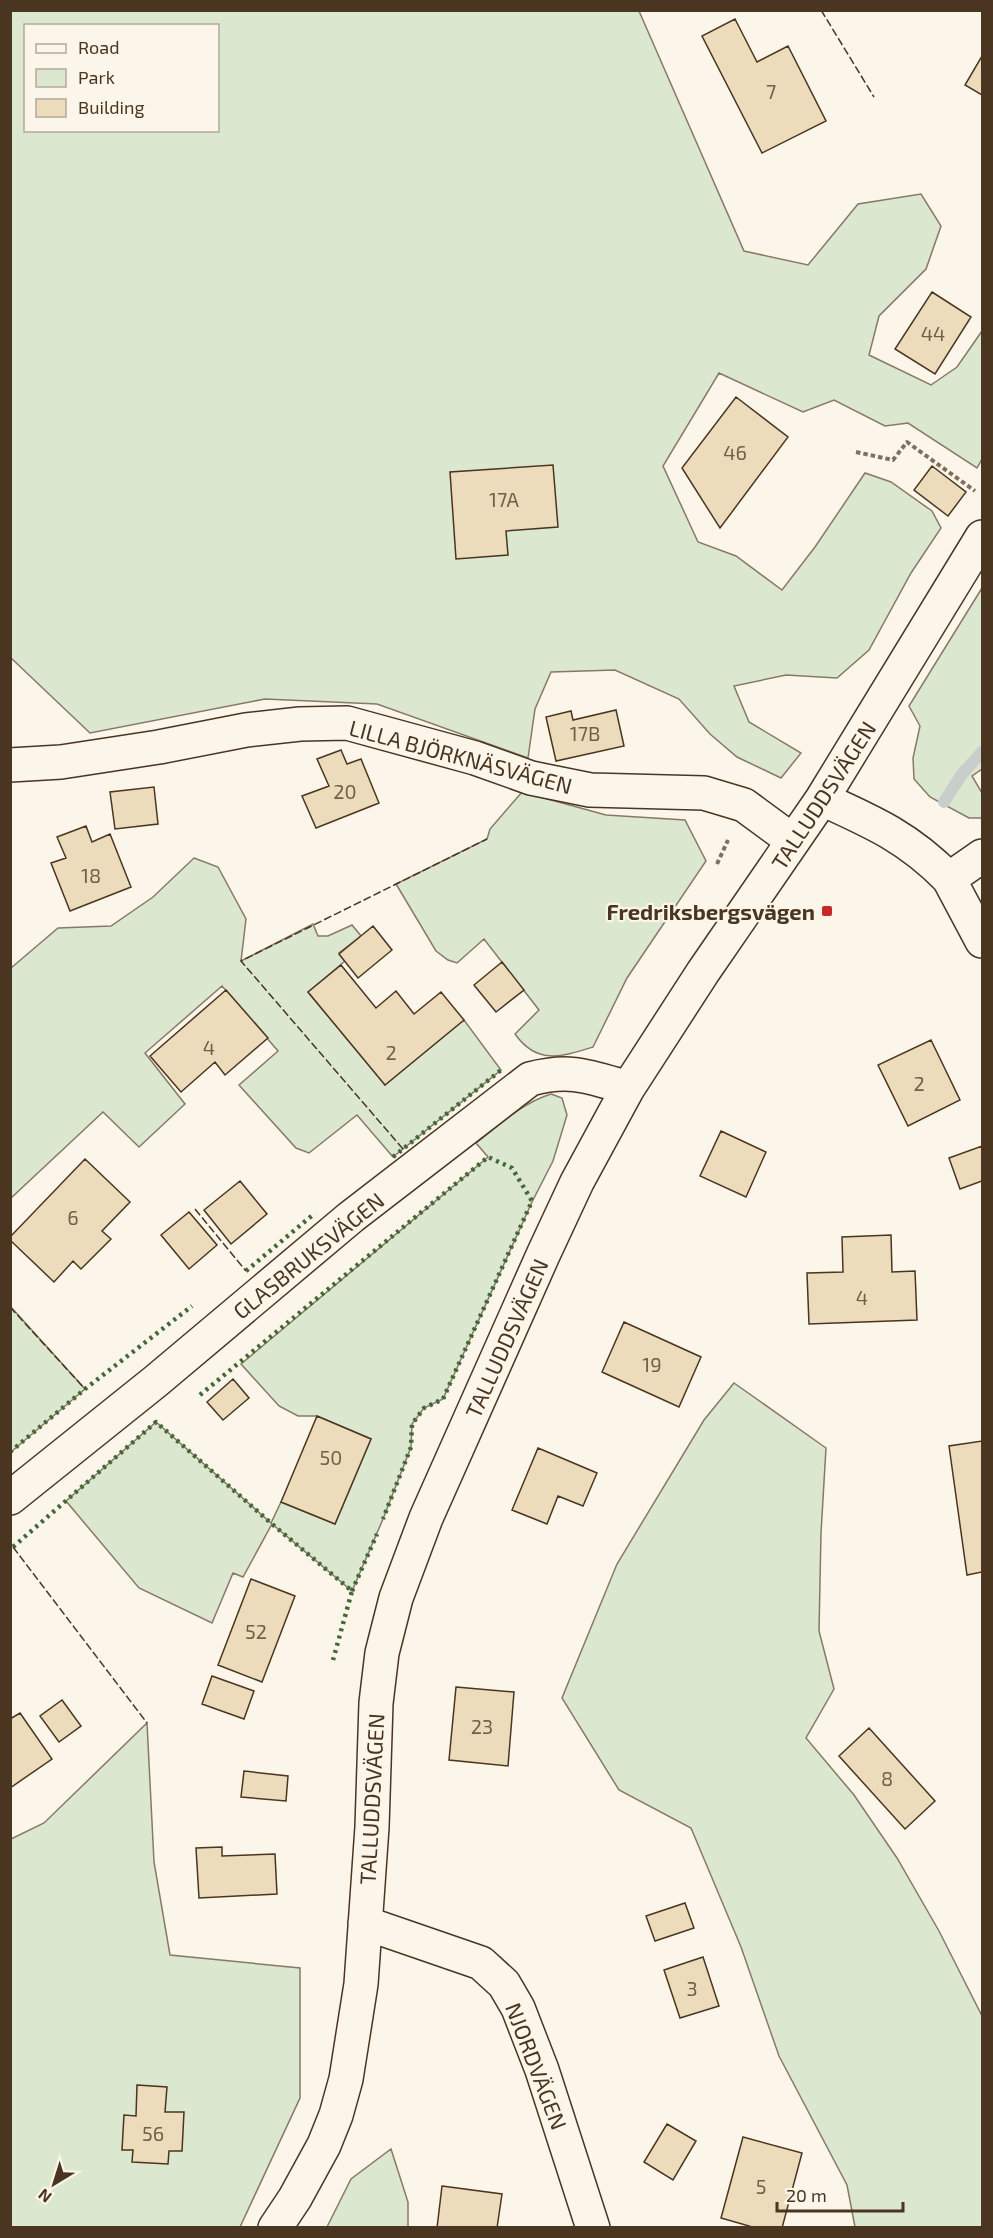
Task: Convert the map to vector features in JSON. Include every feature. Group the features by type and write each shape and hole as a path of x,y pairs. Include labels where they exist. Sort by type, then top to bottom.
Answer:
{"street":[{"name":"TALLUDDSVÄGEN","path":"275,2228 295,2198 324,2145 336,2115 346,2079 361,1984 372,1827 376,1703 382,1653 396,1598 436,1496 577,1182 628,1088 664,1029 822,799 982,537"},
{"name":"LILLA BJÖRKNÄSVÄGEN","path":"10,765 61,762 159,747 246,730 300,724 347,723 475,758 531,778 590,790 704,793 744,805 793,841"},
{"path":"822,799 867,819 903,839 931,861 949,879 982,941"},
{"path":"949,879 982,856"},
{"name":"GLASBRUKSVÄGEN","path":"10,1498 156,1381 351,1217 530,1079 551,1073 576,1073 628,1088"},
{"name":"NJORDVÄGEN","path":"365,1923 481,1963 504,1984 518,2008 542,2070 593,2228"}],"path":[{"path":"856,452 893,460 907,442 975,491"}],"green space":[{"path":"10,11 639,11 744,251 808,265 858,204 921,194 941,226 926,269 879,316 869,355 931,385 957,367 982,331 982,459 977,468 908,423 885,426 834,400 803,412 719,373 663,466 698,542 736,556 782,590 815,547 865,473 891,482 932,511 941,528 911,573 869,650 837,678 786,675 734,686 749,722 801,753 781,778 737,757 710,734 679,699 615,670 551,672 535,709 528,758 377,704 265,699 90,733 11,658"},
{"path":"982,588 982,769 972,776 982,793 982,818 969,818 930,797 914,779 913,758 920,726 909,706"},
{"path":"522,792 606,815 685,820 706,861 627,978 593,1047 570,1054 550,1056 532,1051 523,1044 515,1034 539,1010 484,939 457,963 448,960 436,951 396,884 487,839 490,829"},
{"path":"194,858 218,867 246,919 241,961 313,924 318,936 328,936 352,925 361,936 339,953 345,961 308,992 385,1085 464,1020 501,1070 393,1157 357,1115 309,1153 296,1148 239,1085 278,1051 222,986 145,1053 185,1104 139,1147 103,1112 11,1198 11,968 58,928 111,926 153,897"},
{"path":"551,1094 562,1098 567,1115 553,1161 532,1202 443,1399 424,1408 412,1424 411,1447 352,1591 272,1524 243,1577 233,1573 212,1623 139,1588 66,1501 156,1422 271,1523 281,1502 335,1524 371,1439 317,1416 298,1416 279,1406 241,1364 488,1157 476,1143 530,1103"},
{"path":"11,1307 85,1389 11,1452"},
{"path":"734,1383 826,1448 819,1631 834,1689 806,1738 854,1795 897,1858 939,1931 982,2016 982,2227 855,2227 847,2185 779,2056 741,1947 691,1828 619,1790 562,1698 617,1564 704,1420"},
{"path":"147,1723 154,1862 170,1955 300,1968 300,2098 240,2227 11,2228 11,1839 44,1823"},
{"path":"391,2149 408,2202 408,2227 327,2227 351,2179"}],"building":[{"path":"735,19 757,62 788,46 826,121 762,153 702,36"},
{"path":"982,56 982,95 965,85"},
{"path":"932,292 971,317 935,374 895,349"},
{"path":"736,397 788,437 720,528 682,468"},
{"path":"553,465 558,527 506,531 508,555 456,559 450,472"},
{"path":"932,466 966,492 948,516 914,490"},
{"path":"616,710 624,746 556,761 546,717 571,711 573,720"},
{"path":"341,750 347,764 361,759 379,803 316,828 302,796 329,786 317,759"},
{"path":"154,787 158,824 115,829 110,792"},
{"path":"86,826 92,842 110,834 131,887 70,911 51,863 66,858 57,837"},
{"path":"373,926 392,950 358,978 339,954"},
{"path":"502,962 524,990 496,1012 474,985"},
{"path":"341,965 376,1008 396,991 414,1014 441,992 464,1020 385,1085 308,992"},
{"path":"226,990 268,1038 225,1075 215,1062 181,1092 150,1056"},
{"path":"931,1040 960,1100 908,1126 878,1065"},
{"path":"721,1131 766,1152 746,1197 700,1176"},
{"path":"982,1146 982,1181 960,1189 949,1158"},
{"path":"85,1159 130,1202 102,1231 111,1239 81,1269 73,1261 54,1282 10,1240 10,1237"},
{"path":"240,1181 267,1214 231,1244 204,1210"},
{"path":"189,1212 217,1245 189,1269 161,1235"},
{"path":"891,1235 892,1272 915,1271 917,1320 809,1324 807,1273 843,1272 842,1237"},
{"path":"624,1322 701,1357 679,1407 602,1372"},
{"path":"233,1379 249,1398 223,1420 207,1402"},
{"path":"317,1416 371,1439 335,1524 281,1502"},
{"path":"982,1441 982,1572 967,1575 949,1446"},
{"path":"538,1448 597,1473 583,1506 558,1496 547,1524 512,1510"},
{"path":"251,1579 295,1596 262,1682 218,1665"},
{"path":"212,1676 254,1691 244,1719 202,1704"},
{"path":"456,1687 514,1692 508,1766 449,1760"},
{"path":"62,1700 81,1726 59,1742 40,1716"},
{"path":"20,1713 52,1759 10,1788 10,1719"},
{"path":"869,1728 935,1801 905,1829 839,1756"},
{"path":"244,1771 288,1776 286,1801 241,1797"},
{"path":"222,1847 222,1856 275,1854 277,1894 199,1898 196,1848"},
{"path":"685,1903 694,1928 655,1941 646,1916"},
{"path":"703,1957 719,2006 680,2018 664,1970"},
{"path":"137,2085 167,2087 165,2112 184,2112 182,2151 169,2151 168,2164 132,2162 133,2150 122,2150 124,2115 136,2116"},
{"path":"667,2124 696,2141 673,2180 644,2162"},
{"path":"743,2137 802,2153 782,2228 756,2228 721,2218"},
{"path":"442,2186 502,2194 497,2228 437,2228"}],"waterway":[{"path":"944,802 962,774 982,752"}],"hedge":[{"path":"393,1157 501,1070"},
{"path":"200,1395 488,1157 512,1168 532,1201 443,1399 424,1408 412,1424 411,1447 383,1519"},
{"path":"246,1271 315,1213"},
{"path":"10,1452 85,1389 192,1306"},
{"path":"13,1547 156,1422 352,1591 333,1660"},
{"path":"352,1591 377,1534"}],"fence":[{"path":"821,10 874,97"},
{"path":"403,1149 241,961 487,839"},
{"path":"195,1209 246,1271"},
{"path":"10,1307 85,1389"},
{"path":"13,1547 147,1723"}],"place":[{"name":"Fredriksbergsvägen","path":"827,911"}]}
